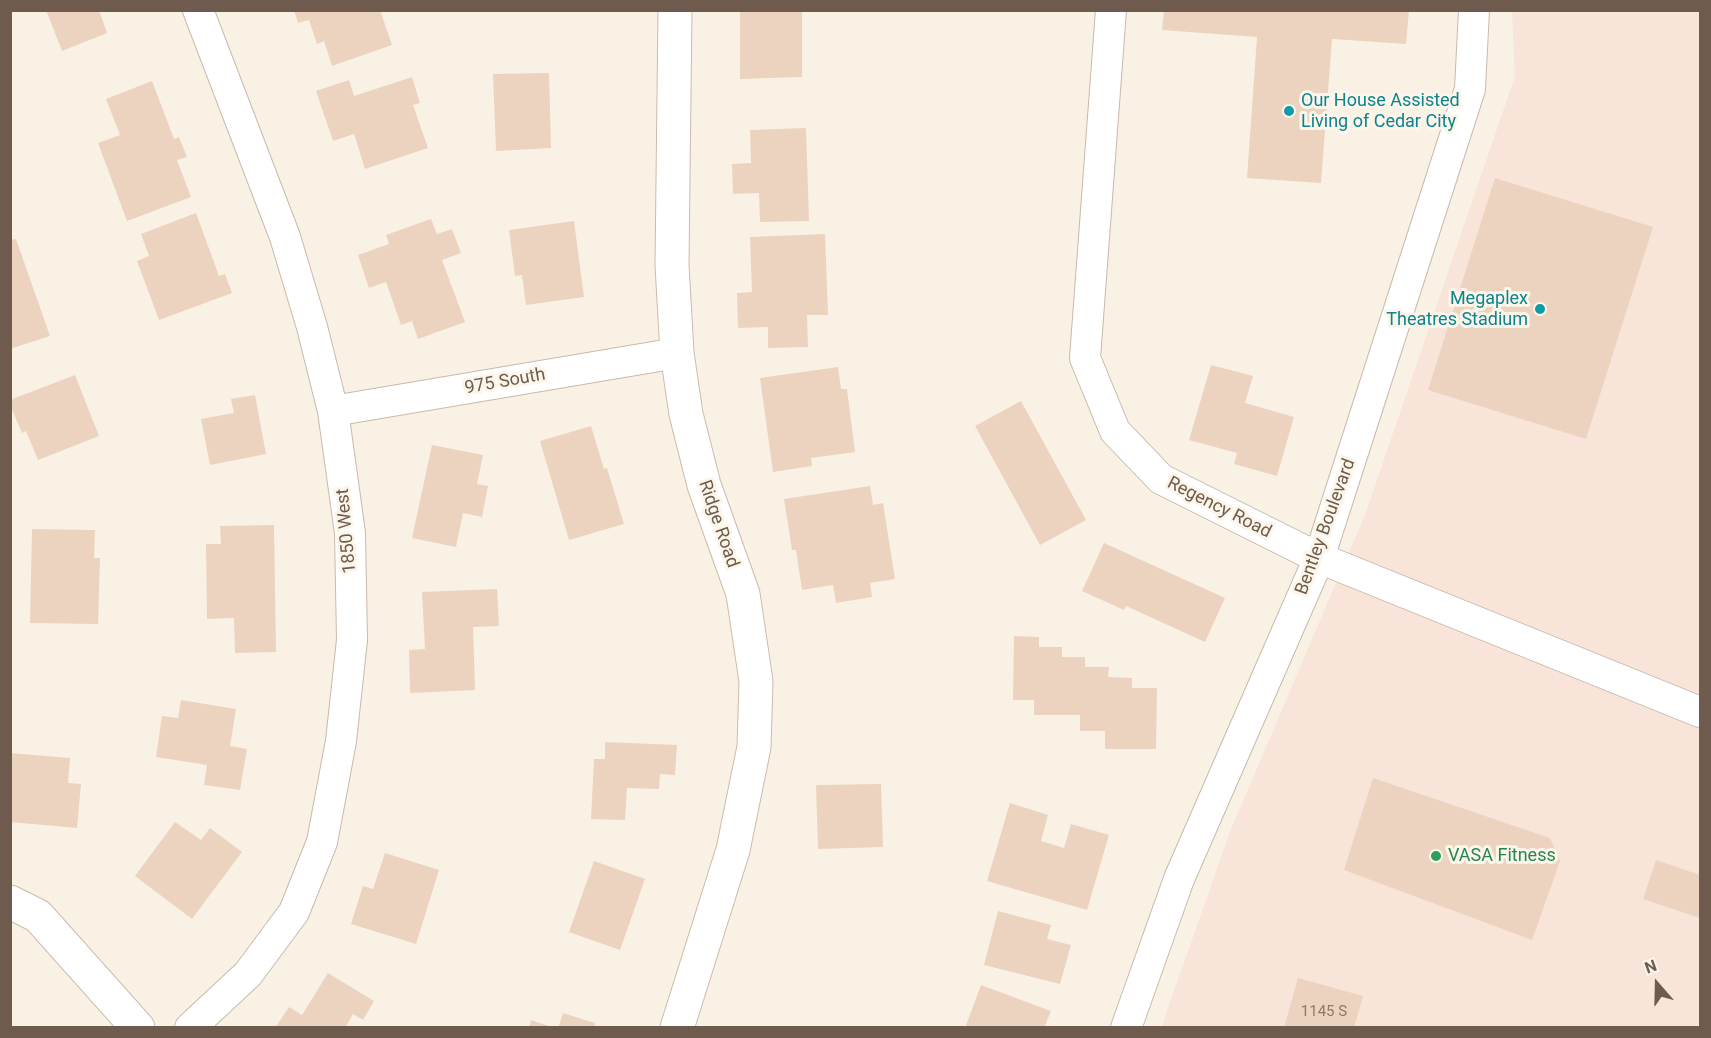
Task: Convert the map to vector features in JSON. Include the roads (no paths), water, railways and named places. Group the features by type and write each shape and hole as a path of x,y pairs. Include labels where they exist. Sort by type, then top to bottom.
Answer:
{"street":[{"name":"1850 West","path":"190,1028 248,974 294,912 322,843 341,741 352,640 350,533 333,411 312,327 285,237 198,10"},
{"name":"Ridge Road","path":"675,10 672,265 677,353 686,414 704,485 743,594 756,681 754,747 734,850 677,1028"},
{"name":"Regency Road","path":"1112,10 1085,358 1115,431 1161,479 1319,558 1701,712"},
{"name":"Bentley Boulevard","path":"1126,1028 1179,879 1319,558 1470,89 1474,10"},
{"name":"975 South","path":"333,411 677,353"},
{"path":"10,902 38,916 138,1028"}],"place":[{"name":"Our House Assisted Living of Cedar City","path":"1289,111"},
{"name":"Megaplex Theatres Stadium","path":"1540,309"},
{"name":"VASA Fitness","path":"1436,856"}]}
